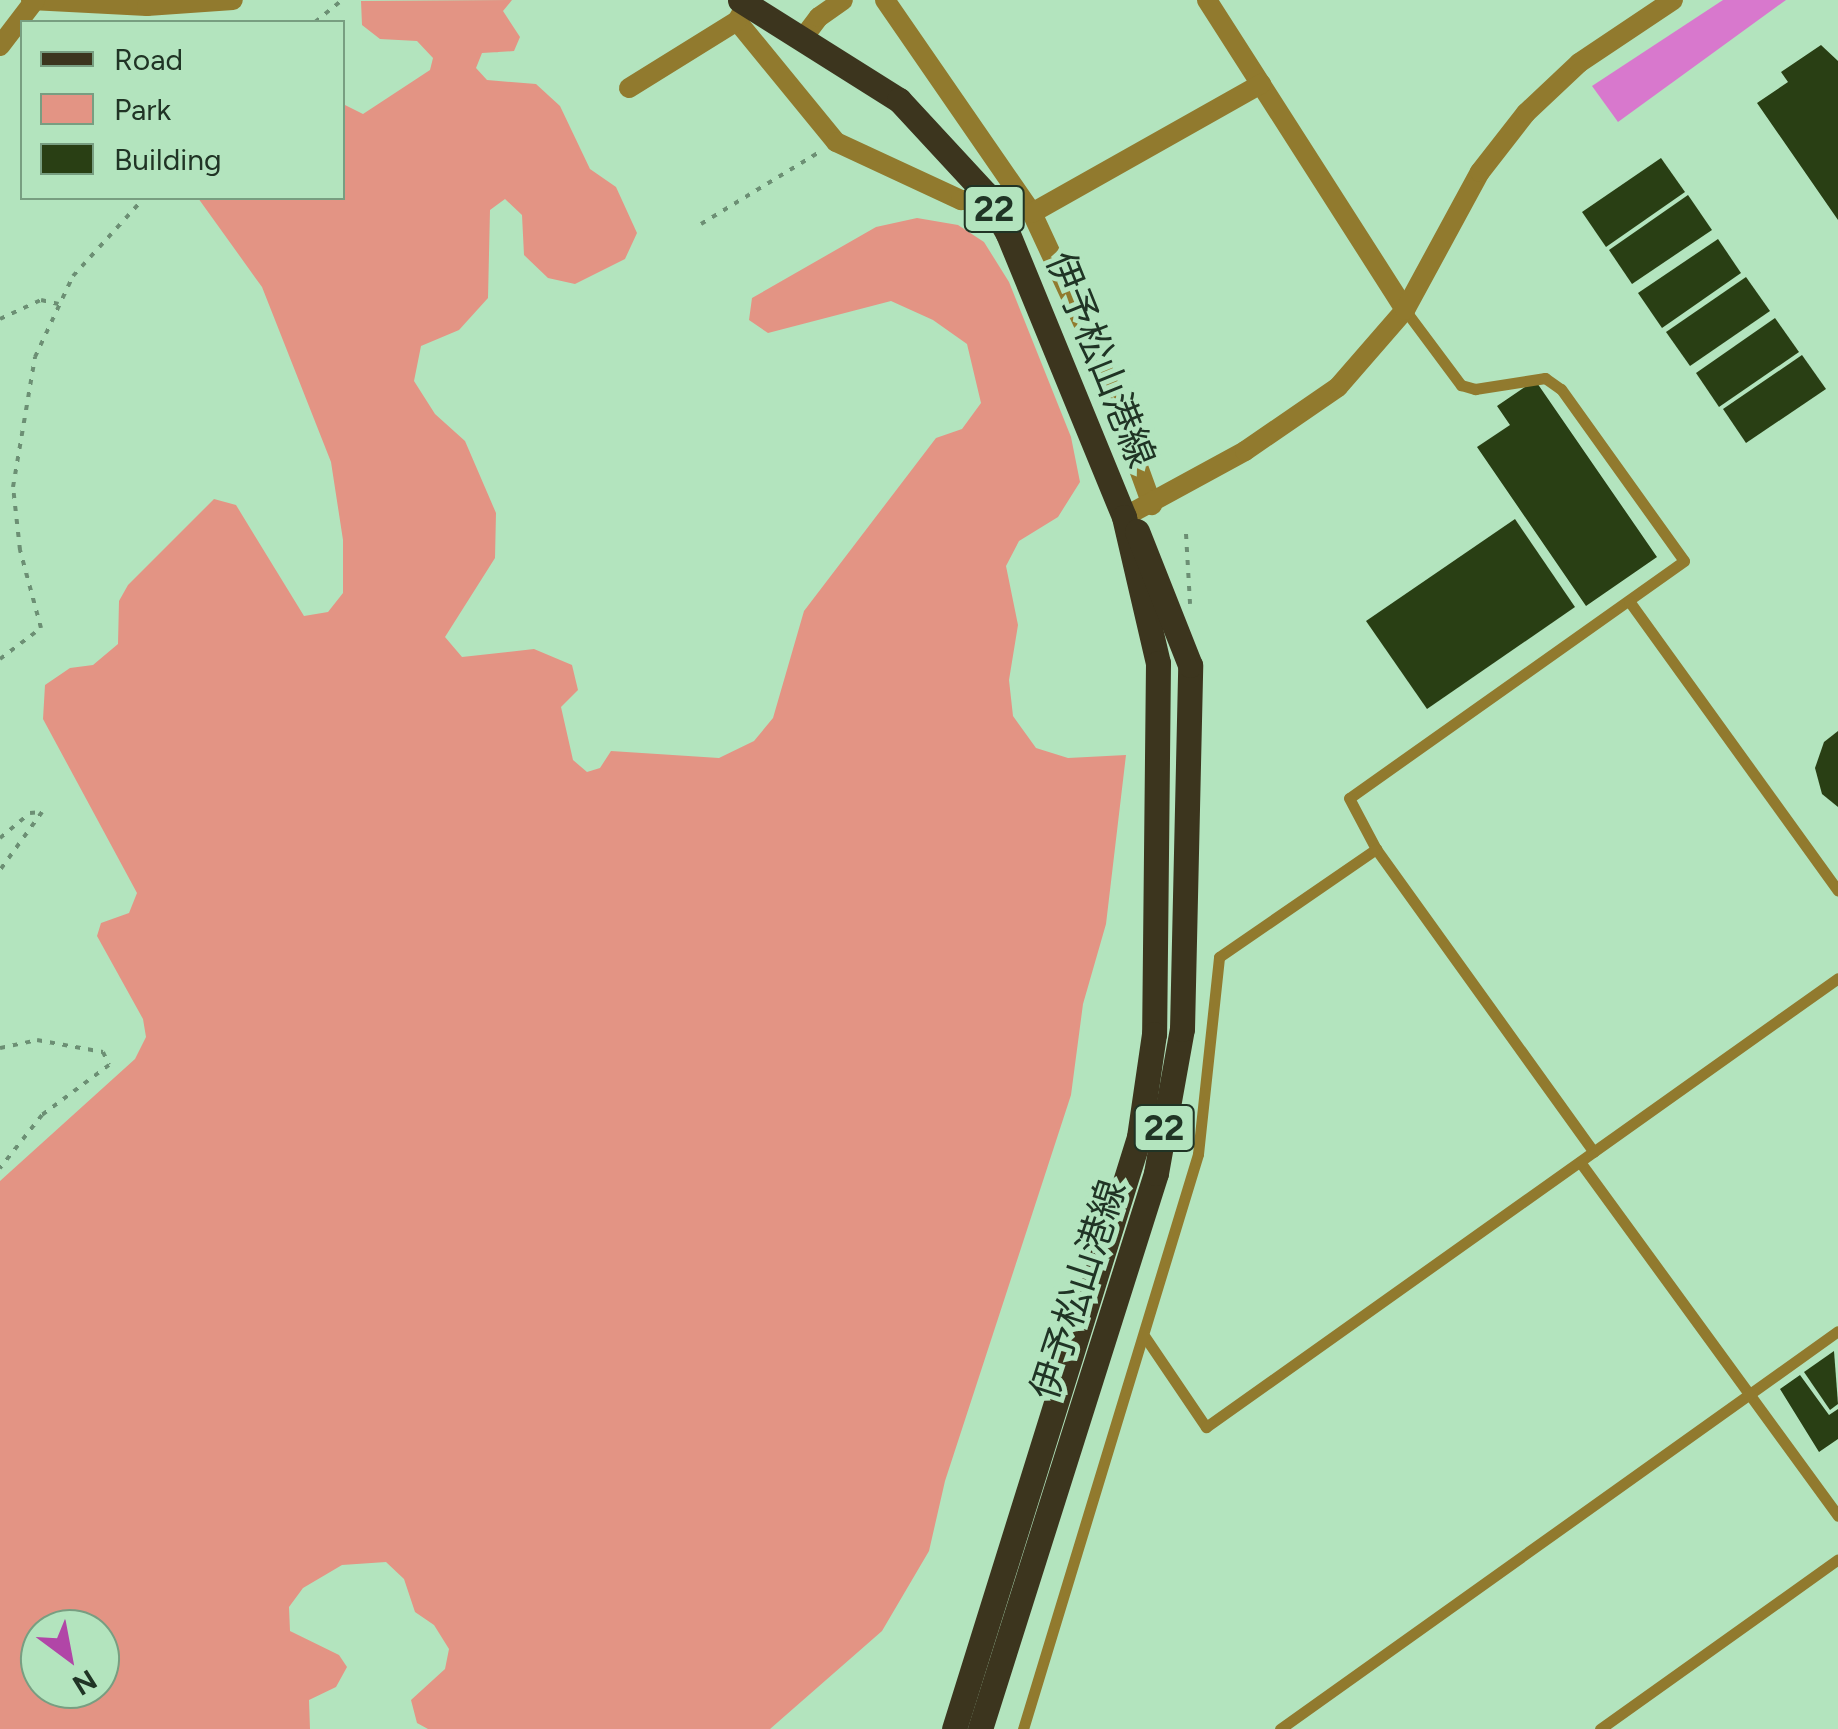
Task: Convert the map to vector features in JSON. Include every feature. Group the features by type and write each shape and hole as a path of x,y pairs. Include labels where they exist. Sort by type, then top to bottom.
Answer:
{"main road":[{"name":"伊予松山港線","path":"741,9 803,38 928,125 989,200 1124,516 1158,663 1154,1034 1139,1138 954,1729"},
{"name":"伊予松山港線","path":"980,1729 1156,1173 1182,1029 1190,665 1144,539 1124,516"}],"street":[{"path":"0,46 34,0 232,0"},
{"path":"803,38 819,16 843,0"},
{"path":"885,0 1032,213 1096,351 1152,505"},
{"path":"1207,0 1405,310"},
{"path":"1124,516 1152,505 1288,424 1338,387 1405,310 1480,172 1526,113 1579,62 1673,0"},
{"path":"630,88 741,9 836,142 961,200 989,200"},
{"path":"1032,213 1261,84"}],"lane":[{"path":"1405,310 1461,385 1475,390 1545,378 1561,389 1684,561 1350,798 1376,849 1594,1152"},
{"path":"1628,601 1838,891"},
{"path":"1023,1729 1198,1154 1219,957 1376,849"},
{"path":"1145,1336 1206,1426 1838,978"},
{"path":"1580,1162 1838,1516"},
{"path":"1280,1729 1838,1332"},
{"path":"1600,1729 1838,1559"}],"path":[{"path":"317,20 342,0"},
{"path":"702,224 836,142"},
{"path":"0,659 41,628 20,550 13,488 35,358 59,304 93,251 142,200"},
{"path":"0,319 41,300 59,304"},
{"path":"0,838 30,813 42,812 0,870"},
{"path":"0,1048 37,1040 102,1052 108,1065 42,1114 0,1168"}],"green space":[{"path":"512,0 503,11 520,37 514,51 482,53 476,68 487,80 536,84 560,106 590,169 616,187 637,233 625,259 575,284 548,278 524,255 522,215 505,199 490,210 488,298 459,330 421,346 414,381 435,414 465,441 496,513 495,558 445,637 462,657 534,649 572,665 578,690 561,707 573,760 587,772 600,768 611,751 719,758 754,741 773,718 804,611 936,438 962,429 981,403 967,344 933,320 891,301 768,333 749,320 752,298 876,227 917,218 958,225 984,242 1009,282 1071,437 1080,482 1058,517 1019,541 1006,566 1018,625 1009,680 1013,716 1036,748 1068,758 1126,755 1106,924 1083,1004 1071,1095 945,1481 929,1551 882,1631 770,1729 428,1729 417,1723 411,1700 445,1669 449,1649 434,1625 415,1612 404,1579 386,1562 342,1565 303,1588 289,1607 290,1631 339,1655 347,1667 336,1687 309,1700 310,1729 0,1729 0,1181 135,1059 146,1037 143,1019 97,936 101,923 129,913 137,893 43,719 45,685 70,668 93,665 118,644 119,601 128,585 214,499 236,505 304,616 328,612 343,593 343,540 331,462 262,287 199,200 345,200 345,105 363,114 430,70 433,58 417,41 380,39 362,25 361,1"}],"shaded area":[{"path":"1723,0 1786,0 1618,122 1592,86"}],"building":[{"path":"1821,45 1838,61 1838,220 1757,103 1788,82 1781,72"},
{"path":"1661,158 1685,192 1606,247 1582,212"},
{"path":"1688,195 1712,230 1632,284 1609,250"},
{"path":"1718,239 1741,273 1662,328 1638,293"},
{"path":"1746,277 1770,311 1690,366 1666,332"},
{"path":"1775,318 1799,352 1719,407 1696,373"},
{"path":"1802,355 1826,389 1746,443 1723,409"},
{"path":"1535,380 1657,557 1586,606 1477,447 1510,425 1497,406"},
{"path":"1515,519 1575,607 1427,709 1366,621"},
{"path":"1838,731 1838,807 1822,794 1815,768 1824,742"},
{"path":"1834,1351 1838,1404 1830,1410 1804,1372"},
{"path":"1800,1375 1829,1415 1838,1409 1838,1439 1819,1452 1780,1389"}]}
